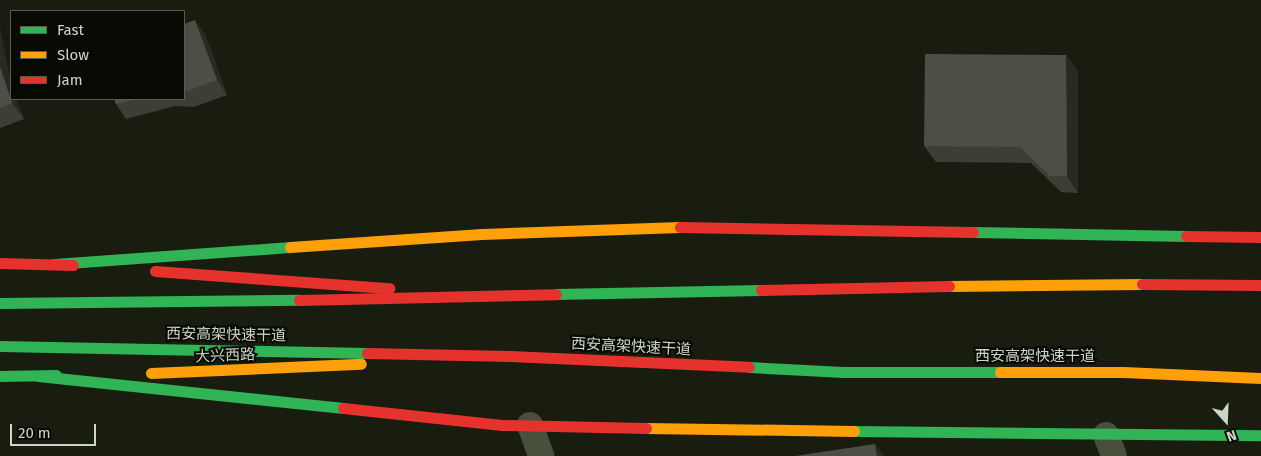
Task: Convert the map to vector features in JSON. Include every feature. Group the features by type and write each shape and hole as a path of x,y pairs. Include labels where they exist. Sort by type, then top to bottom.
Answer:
{"main road":[{"path":"54,264 482,234 668,227 1261,237"},
{"path":"0,263 54,264 506,296"},
{"name":"西安高架快速干道","path":"0,303 169,303 912,286 1261,285"},
{"name":"西安高架快速干道","path":"0,346 510,356 843,372 1123,372 1261,378"},
{"name":"大兴西路","path":"0,376 228,371 510,356"},
{"path":"38,376 502,425 992,434 1110,445 1261,435"}],"street":[{"path":"530,425 541,456"}],"building":[{"path":"195,20 217,80 185,92 185,24"},
{"path":"925,54 1066,55 1067,176 1050,176 1020,147 924,146"},
{"path":"0,67 12,103 0,108"},
{"path":"114,100 134,100 116,104"},
{"path":"875,444 877,456 795,456"}],"traffic: fast":[{"path":"973,232 1186,236"},
{"path":"54,264 290,247"},
{"path":"556,294 761,290"},
{"path":"0,303 299,300"},
{"path":"0,346 367,353"},
{"path":"749,367 843,372 1000,372"},
{"path":"0,376 56,375"},
{"path":"38,376 343,408"},
{"path":"854,431 1261,435"}],"traffic: slow":[{"path":"290,247 482,234 680,227"},
{"path":"949,286 1142,284"},
{"path":"151,373 361,364"},
{"path":"1000,372 1123,372 1261,378"},
{"path":"646,428 854,431"}],"traffic: jam":[{"path":"680,227 973,232"},
{"path":"1186,236 1261,237"},
{"path":"0,263 73,265"},
{"path":"155,271 389,288"},
{"path":"1142,284 1261,285"},
{"path":"761,290 949,286"},
{"path":"299,300 556,294"},
{"path":"367,353 510,356 749,367"},
{"path":"343,408 502,425 646,428"}]}
